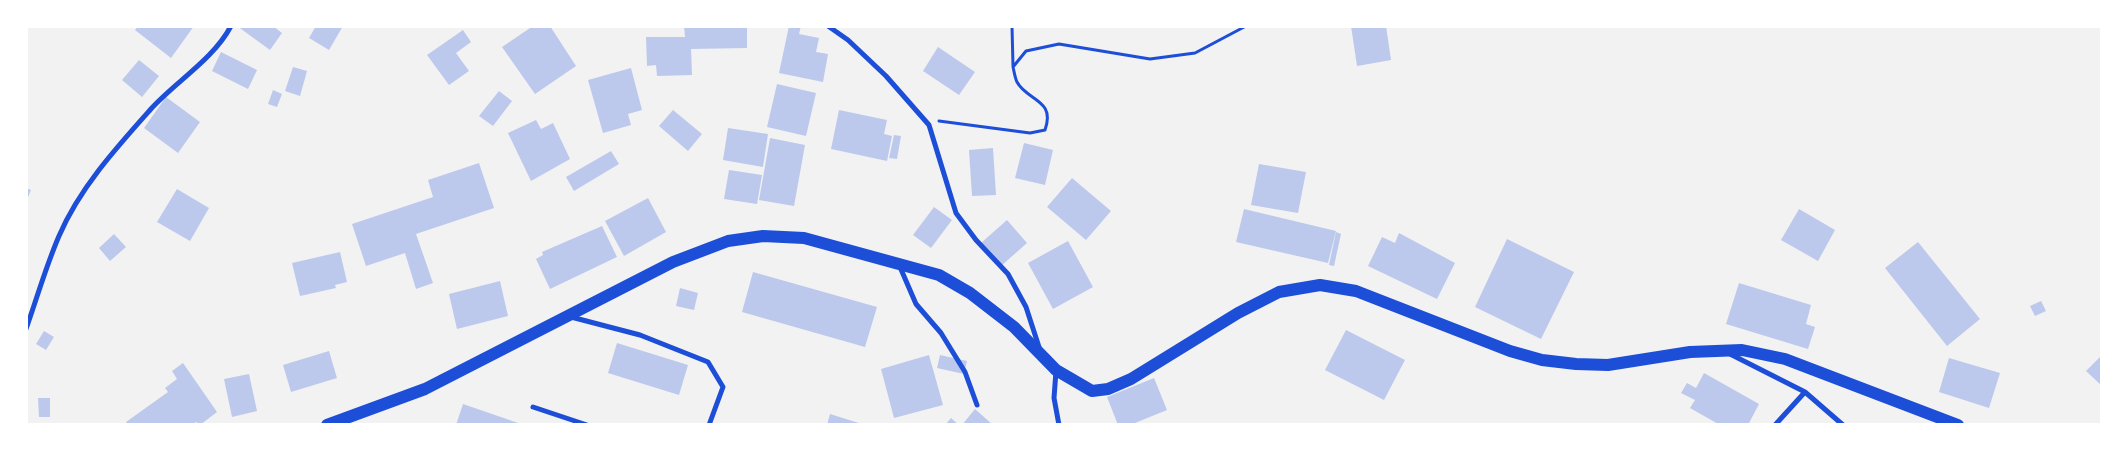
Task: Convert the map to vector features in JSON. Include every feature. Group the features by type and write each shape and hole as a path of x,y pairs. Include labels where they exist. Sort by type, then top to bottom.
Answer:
{"main road":[{"path":"327,425 425,389 570,317 673,262 728,241 763,236 804,238 939,275 970,293 1014,327 1041,352 1056,370 1092,391 1108,389 1131,379 1238,313 1279,292 1320,285 1356,291 1510,351 1542,360 1608,365 1690,352 1723,350 1742,350 1785,359 1958,425"}],"street":[{"path":"26,329 59,235 83,193 121,142 156,104 224,40 231,26"},
{"path":"828,26 848,40 886,76 929,125 956,213 976,240 1008,274 1026,307 1041,352"},
{"path":"898,264 916,304 941,333 965,372 977,405"},
{"path":"570,317 640,335 708,362 723,387 709,425"},
{"path":"1723,350 1805,392 1843,425"},
{"path":"1056,370 1054,398 1060,425"},
{"path":"1775,425 1805,392"},
{"path":"534,407 586,425"}],"path":[{"path":"924,118 1030,133 1045,130 1048,120 1043,104 1018,84 1013,66 1012,26"},
{"path":"1013,66 1026,51 1059,44 1150,59 1194,53 1246,26"}],"building":[{"path":"138,26 194,26 171,58 135,30"},
{"path":"237,26 273,26 282,33 270,50"},
{"path":"316,26 343,26 329,50 309,38"},
{"path":"533,26 550,26 576,66 535,94 502,47"},
{"path":"684,26 747,26 747,48 691,49 692,75 657,76 656,65 647,66 646,37 685,37"},
{"path":"789,26 801,26 799,34 819,38 816,52 828,54 823,82 779,73"},
{"path":"1351,26 1386,26 1391,60 1357,66"},
{"path":"463,30 471,42 456,53 469,71 449,85 427,55"},
{"path":"938,47 975,72 959,95 923,71"},
{"path":"221,52 257,70 248,89 212,71"},
{"path":"139,60 159,76 142,97 122,80"},
{"path":"293,67 307,71 300,96 285,91"},
{"path":"631,68 642,110 628,114 631,125 603,133 588,80"},
{"path":"777,84 816,93 806,136 767,127"},
{"path":"273,90 282,94 277,107 268,104"},
{"path":"499,91 512,101 493,126 479,116"},
{"path":"166,97 200,122 178,153 144,128"},
{"path":"673,110 702,134 688,151 659,126"},
{"path":"839,110 887,120 884,134 892,136 887,161 831,149"},
{"path":"536,120 541,129 553,123 570,159 531,181 508,133"},
{"path":"728,128 768,134 763,167 723,160"},
{"path":"894,135 901,136 897,159 889,158"},
{"path":"770,138 805,145 794,206 759,200"},
{"path":"1024,143 1053,150 1045,185 1015,178"},
{"path":"993,148 996,195 972,196 969,150"},
{"path":"611,151 619,164 574,191 566,177"},
{"path":"479,163 494,208 416,234 433,283 416,289 405,253 366,266 352,224 433,197 428,180"},
{"path":"1259,164 1306,172 1298,213 1251,205"},
{"path":"729,170 762,175 757,204 724,199"},
{"path":"1072,178 1111,211 1086,240 1047,207"},
{"path":"26,188 31,190 26,202"},
{"path":"177,189 209,208 190,241 157,222"},
{"path":"648,198 666,232 624,256 605,221"},
{"path":"934,207 952,220 931,248 913,235"},
{"path":"1244,209 1336,231 1328,263 1236,242"},
{"path":"1799,209 1835,230 1818,261 1781,240"},
{"path":"1007,220 1027,243 1001,266 981,243"},
{"path":"602,226 617,257 550,289 536,259 543,255 542,252"},
{"path":"1336,232 1341,234 1334,266 1329,265"},
{"path":"1399,233 1455,263 1437,299 1368,266 1382,237 1395,243"},
{"path":"114,234 126,247 110,261 99,248"},
{"path":"1507,239 1574,272 1541,339 1475,307"},
{"path":"1068,241 1093,287 1053,309 1028,263"},
{"path":"1918,242 1980,319 1947,346 1885,268"},
{"path":"340,252 347,282 335,285 336,288 300,296 292,263"},
{"path":"753,272 877,307 865,347 742,312"},
{"path":"500,281 508,316 457,329 449,294"},
{"path":"1739,283 1811,305 1806,324 1815,327 1808,349 1726,324"},
{"path":"680,288 698,293 694,310 676,306"},
{"path":"2041,301 2046,311 2035,316 2030,306"},
{"path":"1346,330 1405,360 1384,400 1325,370"},
{"path":"44,331 54,337 46,350 36,344"},
{"path":"617,343 688,365 679,395 608,373"},
{"path":"329,351 337,378 291,392 283,365"},
{"path":"929,355 943,405 894,418 881,369"},
{"path":"940,355 967,361 964,374 937,368"},
{"path":"2102,355 2102,386 2086,371"},
{"path":"1949,358 2000,373 1989,408 1939,392"},
{"path":"183,363 217,412 200,425 196,422 192,425 128,425 126,422 168,392 165,388 177,379 172,371"},
{"path":"1704,373 1759,404 1748,425 1720,425 1690,408 1695,400 1681,393 1687,383 1696,388"},
{"path":"249,374 257,411 232,417 224,379"},
{"path":"1154,378 1167,410 1130,425 1118,425 1107,397"},
{"path":"38,398 50,398 50,417 39,417"},
{"path":"463,404 521,424 521,425 456,425"},
{"path":"975,409 993,425 962,425"},
{"path":"830,414 862,424 862,425 827,425"},
{"path":"951,418 959,425 945,425"}]}
